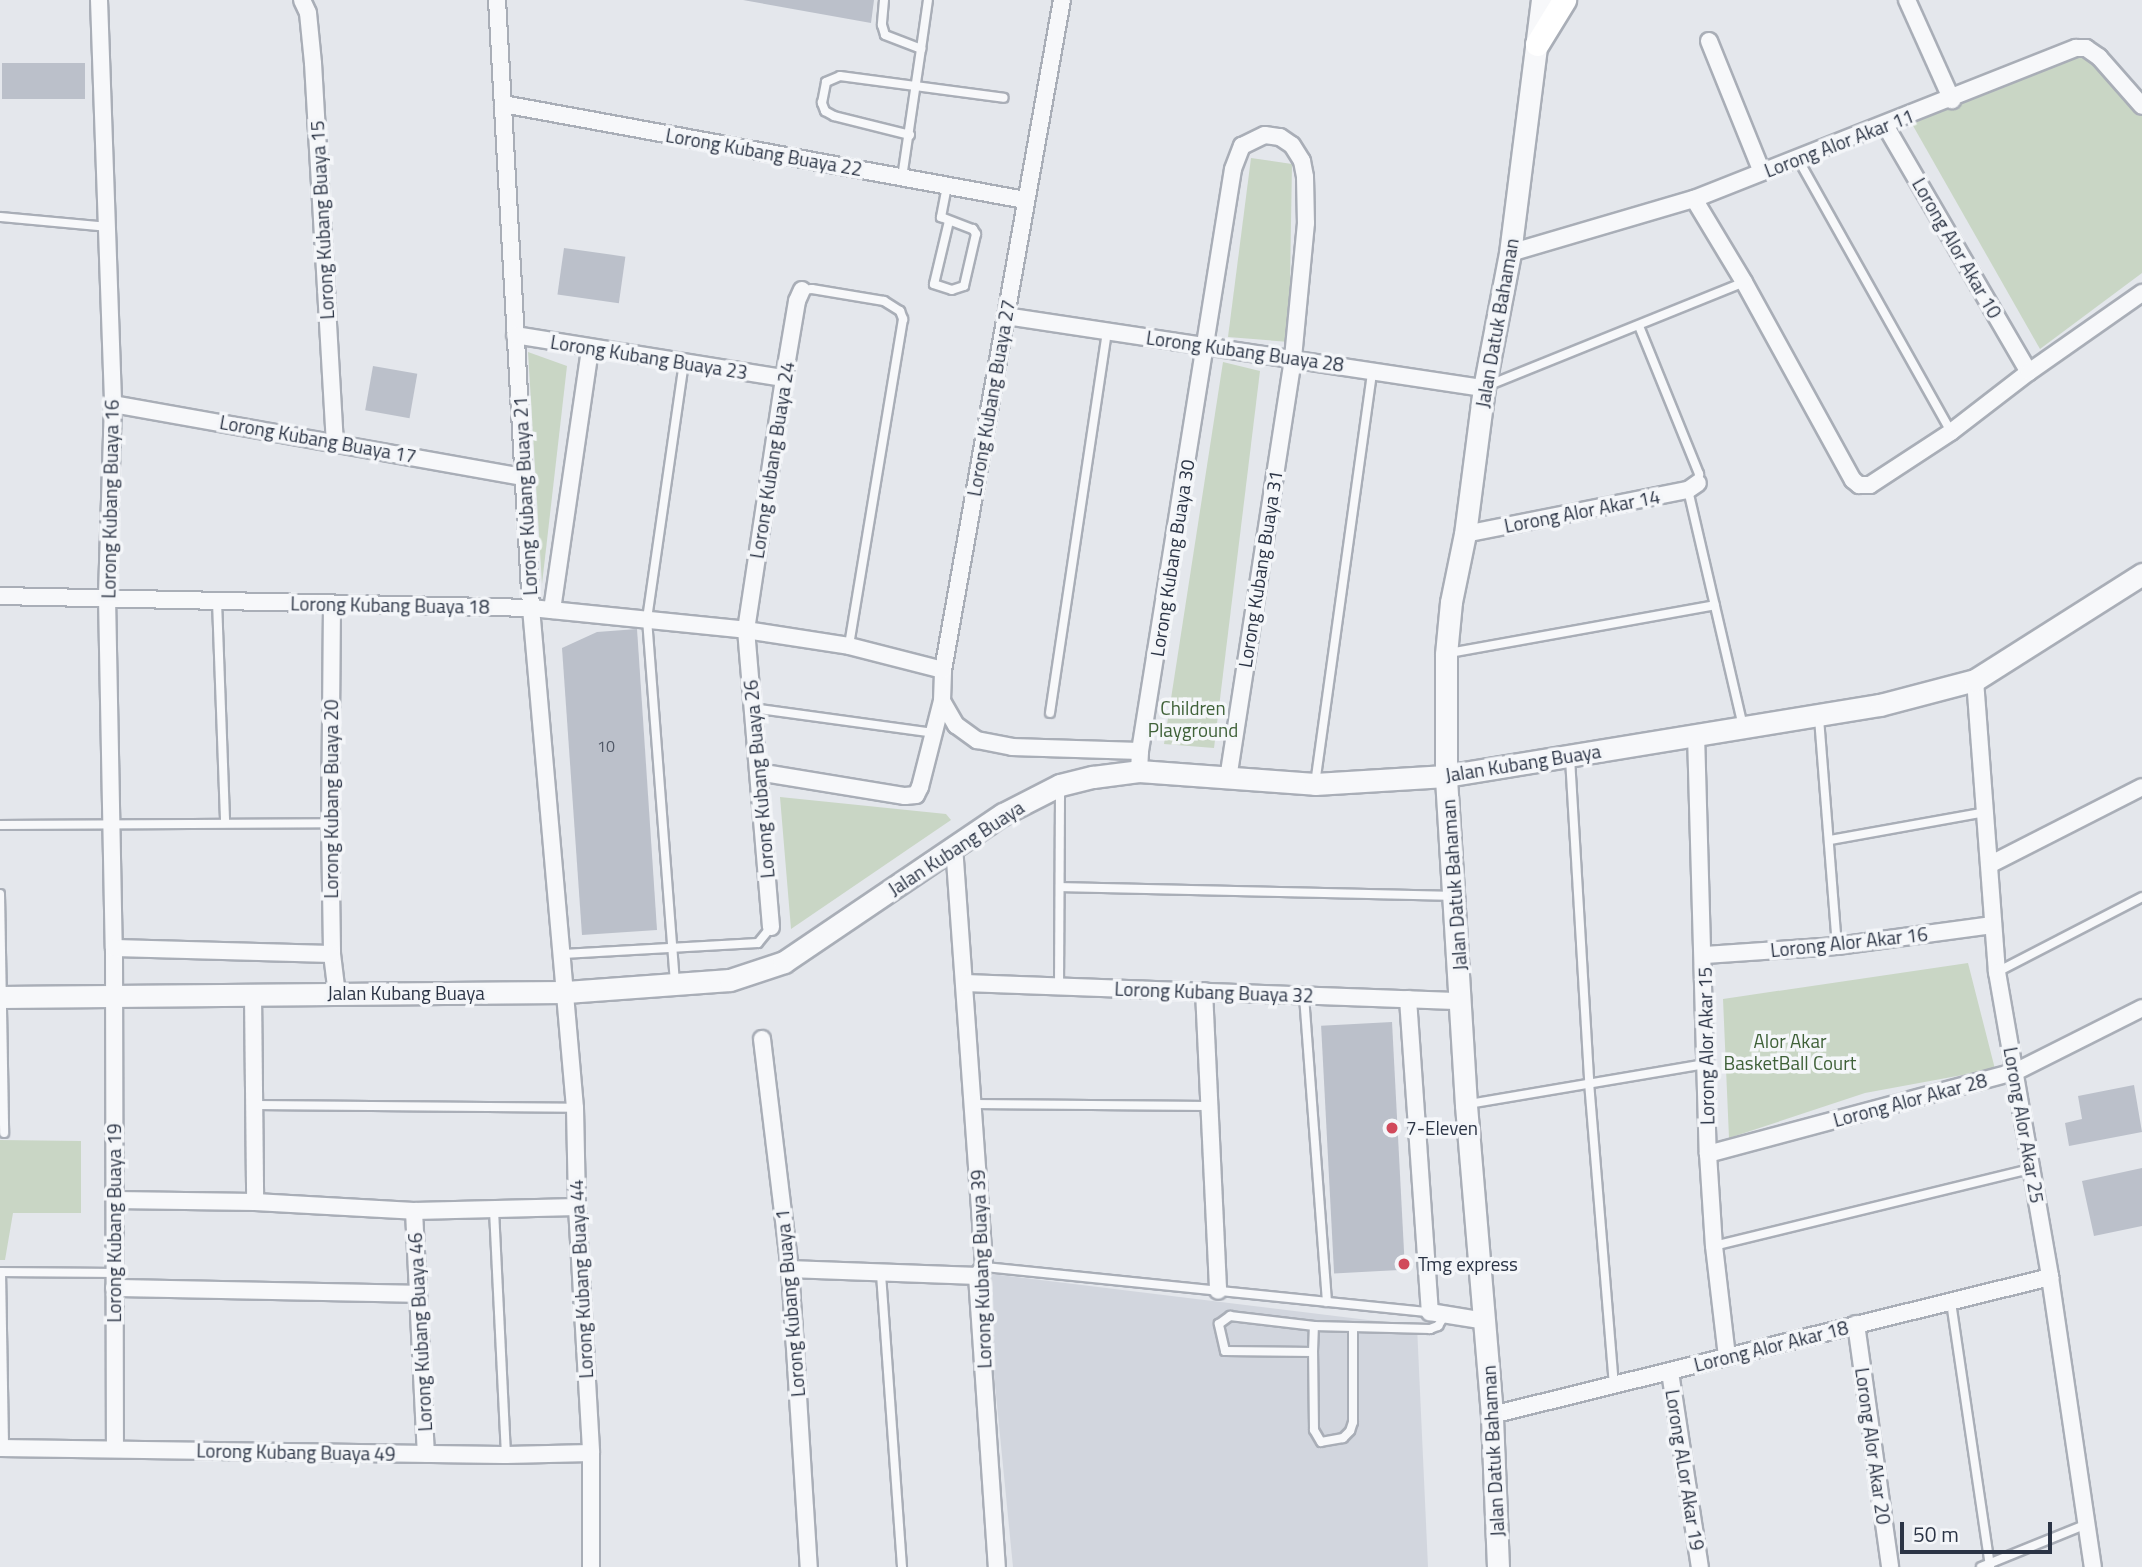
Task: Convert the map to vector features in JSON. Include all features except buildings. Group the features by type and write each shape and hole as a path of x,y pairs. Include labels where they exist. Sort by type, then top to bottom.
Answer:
{"main road":[{"path":"1537,44 1564,0"}],"street":[{"name":"Lorong Kubang Buaya 16","path":"99,0 113,404 107,597 113,998"},
{"name":"Lorong Kubang Buaya 15","path":"302,0 308,13 313,63 335,441"},
{"name":"Lorong Kubang Buaya 21","path":"496,0 531,608 566,992"},
{"name":"Lorong Kubang Buaya 27","path":"758,772 905,796 916,795 942,701 943,670 1062,0"},
{"name":"Jalan Datuk Bahaman","path":"1498,1567 1486,1321 1466,1105 1446,776 1446,654 1451,602 1465,534 1484,387 1510,253 1542,0"},
{"path":"1908,0 1952,100"},
{"path":"1709,41 1762,172"},
{"name":"Lorong Alor Akar 11","path":"1510,253 1694,199 1952,100 2076,48 2086,48 2099,57 2142,106"},
{"name":"Lorong Kubang Buaya 22","path":"503,104 1025,200"},
{"name":"Lorong Alor Akar 10","path":"1885,125 2029,372"},
{"name":"Lorong Kubang Buaya 30","path":"1139,761 1233,169 1242,146 1265,135 1280,137 1292,145 1302,160 1305,177 1306,223 1293,359"},
{"path":"1694,199 1744,282 1853,480 1870,485 1951,432 2029,372 2142,293"},
{"name":"Lorong Kubang Buaya 24","path":"746,630 784,378 797,301 802,290"},
{"name":"Lorong Kubang Buaya 28","path":"1006,316 1484,387"},
{"name":"Lorong Kubang Buaya 23","path":"515,335 784,378"},
{"path":"552,610 590,348"},
{"name":"Lorong Kubang Buaya 31","path":"1228,780 1293,359"},
{"name":"Lorong Kubang Buaya 17","path":"113,404 335,441 523,477"},
{"name":"Lorong Alor Akar 14","path":"1465,534 1693,486"},
{"name":"Jalan Kubang Buaya","path":"1,997 566,992 730,980 784,962 1003,814 1060,785 1139,761 1228,780 1315,784 1446,776 1570,758 1892,702 1975,680 2142,574"},
{"name":"Lorong Kubang Buaya 18","path":"0,596 531,608 746,630 849,646 943,670"},
{"name":"Lorong Kubang Buaya 20","path":"332,605 330,823 332,954 337,993"},
{"name":"Lorong Kubang Buaya 26","path":"746,630 771,928"},
{"name":"Lorong Alor Akar 25","path":"1975,680 1991,864 1997,972 2050,1277 2093,1567"},
{"path":"942,701 956,725 977,740 1012,747 1139,761"},
{"name":"Lorong Alor Akar 15","path":"1696,734 1708,1154 1714,1246 1727,1357"},
{"path":"1991,864 2142,787"},
{"name":"Lorong Kubang Buaya 39","path":"954,846 966,983 998,1567"},
{"name":"Lorong Alor Akar 16","path":"1704,955 1838,946 1993,925"},
{"path":"114,948 332,954"},
{"name":"Lorong Kubang Buaya 32","path":"966,983 1461,1001"},
{"name":"Lorong Kubang Buaya 44","path":"566,992 575,1108 577,1207 591,1453 591,1567"},
{"path":"1204,992 1218,1291"},
{"path":"253,994 255,1202"},
{"name":"Lorong Kubang Buaya 19","path":"113,998 115,1448"},
{"path":"1408,999 1438,1313 1486,1321"},
{"name":"Lorong Alor Akar 28","path":"1708,1154 2015,1072 2142,1008"},
{"name":"Lorong Kubang Buaya 1","path":"762,1040 790,1269 809,1567"},
{"path":"115,1200 255,1202 414,1210 577,1207"},
{"name":"Lorong Kubang Buaya 46","path":"414,1210 426,1454"},
{"path":"790,1269 881,1274 981,1272"},
{"name":"Lorong Alor Akar 18","path":"1492,1415 2050,1277"},
{"path":"114,1280 418,1294"},
{"name":"Lorong Alor Akar 20","path":"1856,1324 1890,1567"},
{"name":"Lorong ALor Akar 19","path":"1670,1372 1700,1567"},
{"name":"Lorong Kubang Buaya 49","path":"2,1448 506,1455 591,1453"}],"lane":[{"path":"884,0 882,25 885,35 921,49"},
{"path":"902,177 918,86 928,0"},
{"path":"909,135 825,111 822,103 826,82 840,76 1004,98"},
{"path":"1798,159 1951,432"},
{"path":"947,186 941,213 943,219 949,221 973,229 976,234 964,286 953,290 934,284 949,221"},
{"path":"0,217 108,227"},
{"path":"1484,387 1744,282"},
{"path":"802,290 812,289 884,301 900,311 904,319 849,646"},
{"path":"1639,326 1699,474 1693,486 1715,605 1743,726"},
{"path":"1050,713 1107,332"},
{"path":"676,986 648,619 685,361"},
{"path":"1315,784 1373,369"},
{"path":"217,601 225,823"},
{"path":"1446,654 1715,605"},
{"path":"752,708 935,733"},
{"path":"1819,715 1838,946"},
{"path":"1570,758 1589,1082 1614,1385"},
{"path":"1059,986 1060,785"},
{"path":"1830,840 1987,811"},
{"path":"0,825 330,823"},
{"path":"1061,887 1455,896"},
{"path":"0,894 4,1133"},
{"path":"1997,972 2142,897"},
{"path":"563,954 758,943 771,928"},
{"path":"1304,996 1327,1302"},
{"path":"1466,1105 1706,1064"},
{"path":"973,1104 1209,1106"},
{"path":"255,1105 575,1108"},
{"path":"1714,1246 2031,1169"},
{"path":"494,1210 506,1455"},
{"path":"2,1448 0,1272 114,1280"},
{"path":"981,1272 1218,1291 1438,1313 1437,1326 1430,1329 1353,1329 1230,1316 1219,1324 1225,1350 1313,1352"},
{"path":"881,1274 902,1567"},
{"path":"1951,1302 1987,1566 2087,1524"},
{"path":"1314,1326 1316,1438 1321,1442 1343,1438 1350,1432 1353,1422 1353,1329"}],"shaded area":[{"path":"984,1273 1417,1326 1428,1567 1013,1567"}],"green space":[{"path":"2084,50 2142,115 2142,273 2040,349 1912,124"},
{"path":"1251,158 1292,164 1289,342 1228,337"},
{"path":"528,352 567,366 542,584"},
{"name":"Children Playground","path":"1223,362 1260,371 1214,748 1164,744"},
{"path":"780,797 946,814 951,820 791,929"},
{"name":"Alor Akar BasketBall Court","path":"1968,963 1995,1069 1865,1093 1729,1138 1723,999"},
{"path":"0,1140 81,1141 81,1213 13,1213 5,1260 0,1260"}],"place":[{"name":"7-Eleven","path":"1392,1128"},
{"name":"Tmg express","path":"1404,1264"}]}
